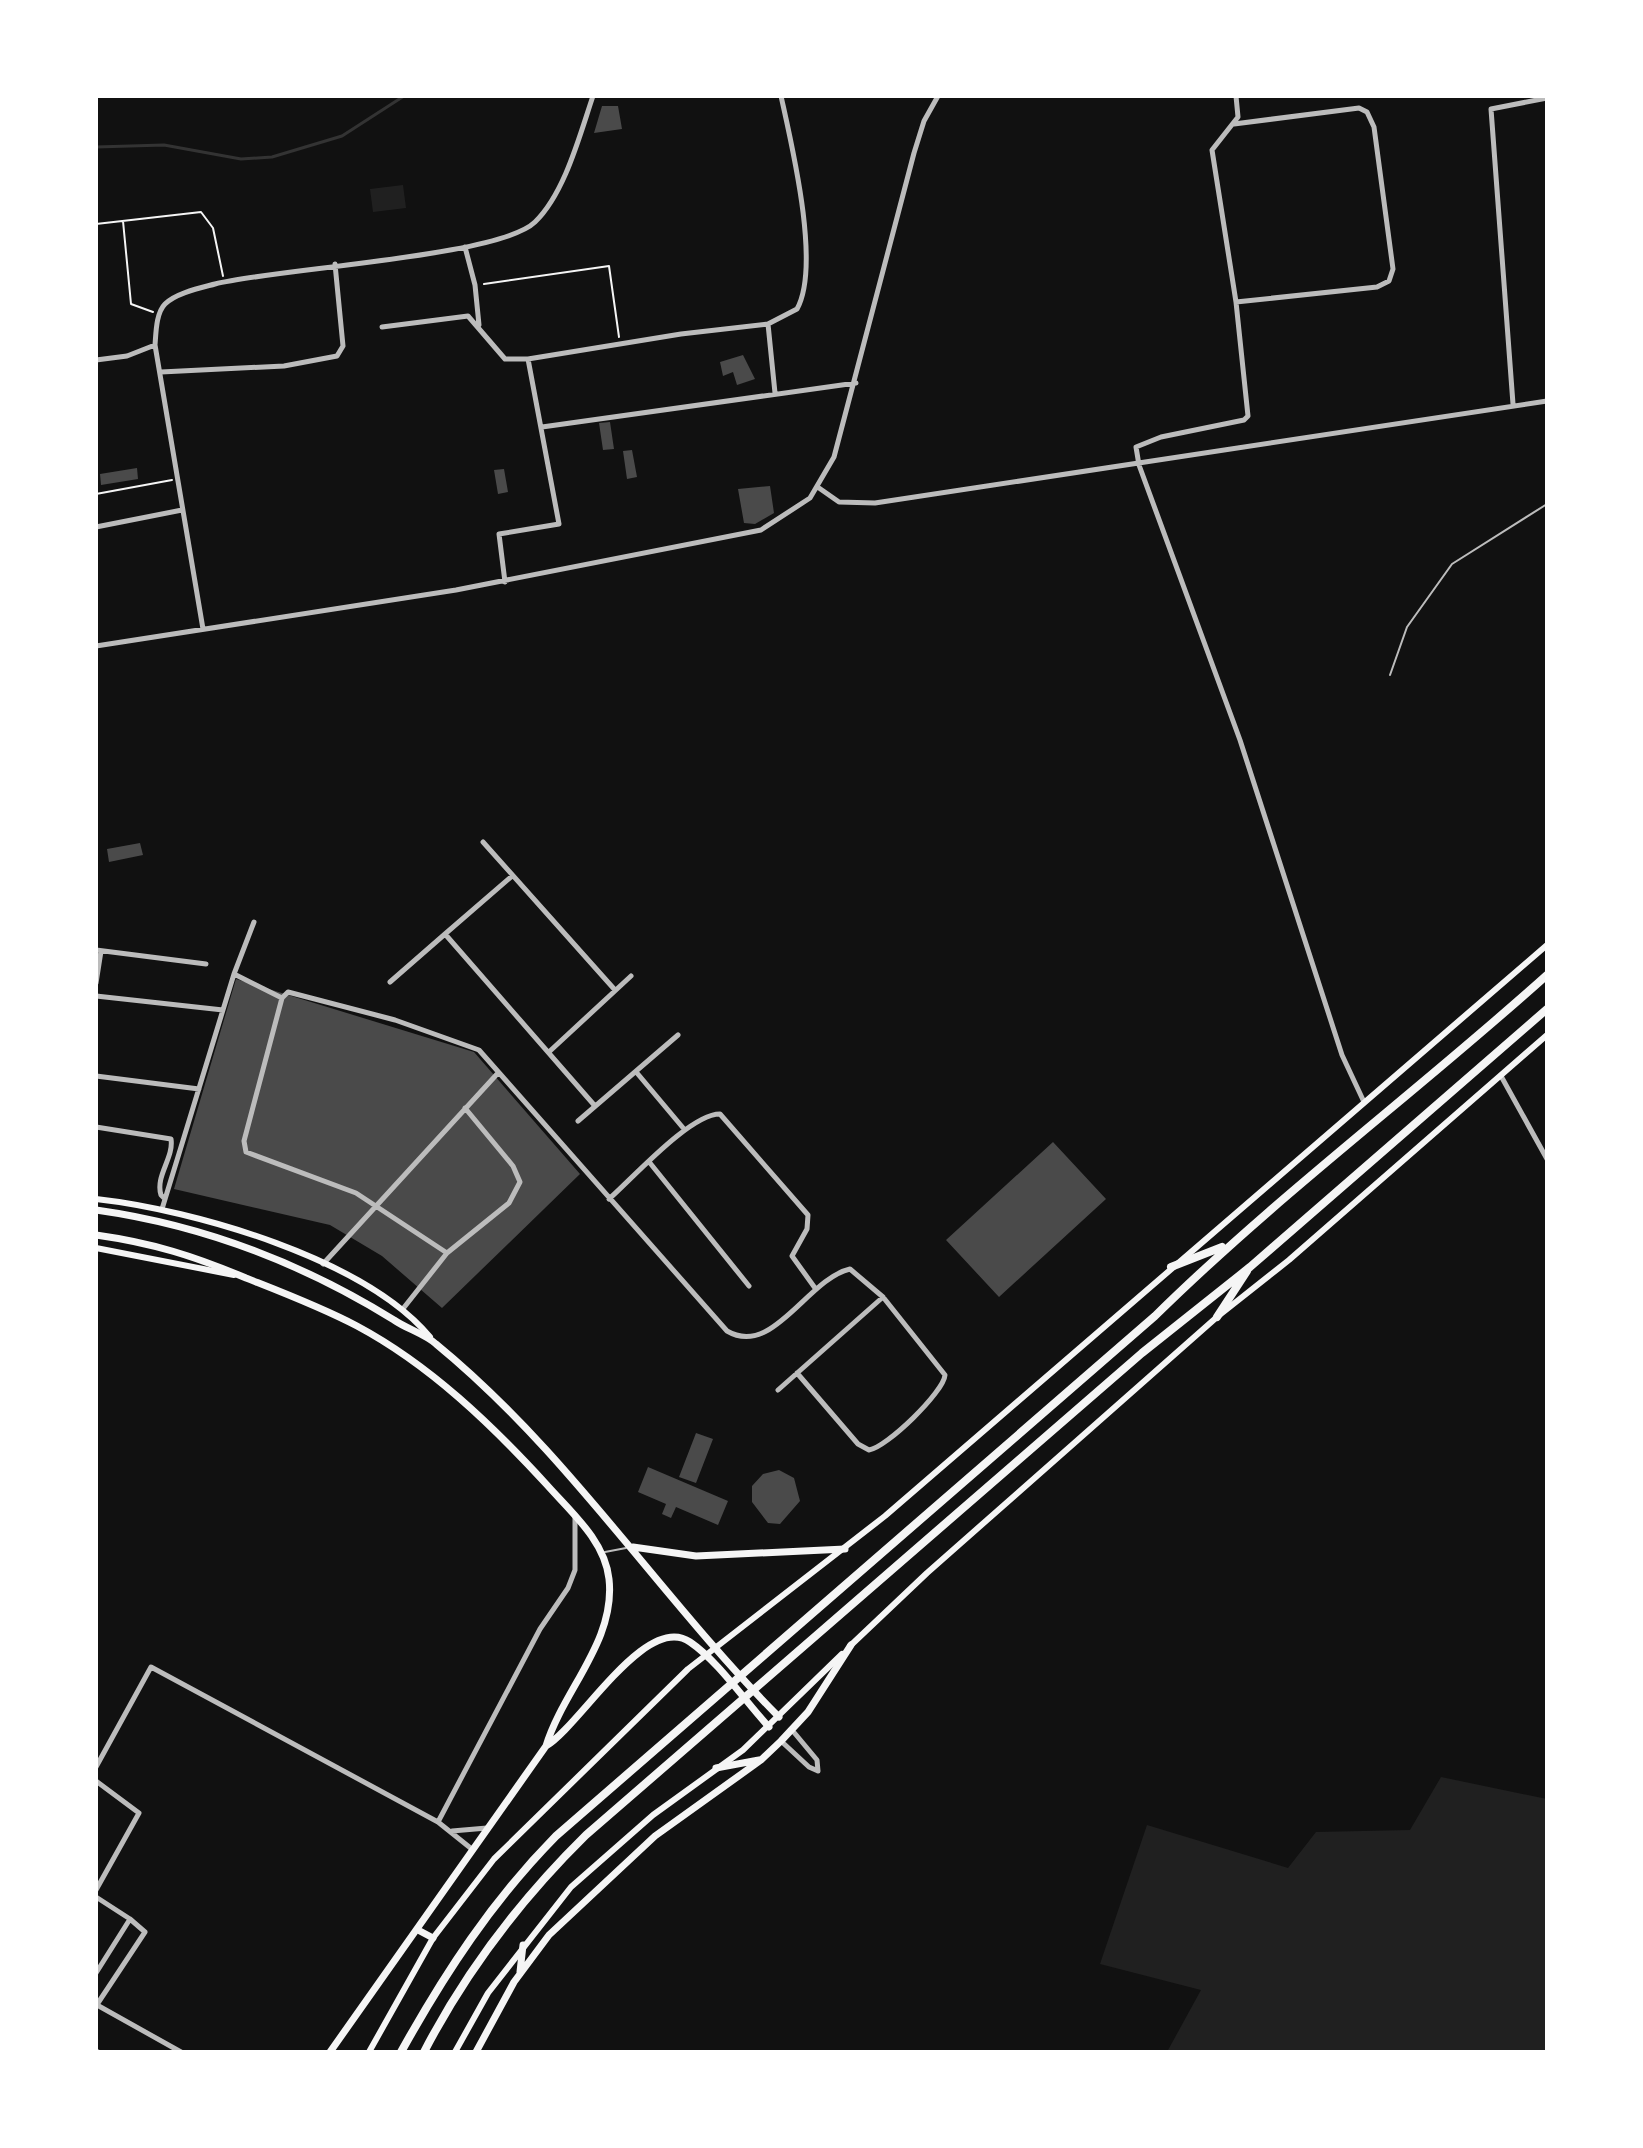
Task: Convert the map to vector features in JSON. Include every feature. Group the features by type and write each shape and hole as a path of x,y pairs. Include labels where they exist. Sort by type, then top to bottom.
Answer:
{"highway":[{"path":"401,2052 453,1964 519,1873 599,1797 1155,1316 1228,1244 1339,1155 1547,975"},
{"path":"424,2052 490,1941 536,1885 586,1835 1142,1353 1250,1267 1547,1009"},
{"path":"1171,1267 1228,1244"},
{"path":"1217,1317 1250,1267"}],"main road":[{"path":"369,2052 433,1938 494,1859 688,1669 845,1549 1547,945"},
{"path":"455,2052 488,1993 523,1945 589,1869 653,1815 769,1727 927,1573 1217,1317 1289,1260 1547,1035"},
{"path":"96,1199 162,1209 247,1232 323,1264 402,1310 508,1410 633,1547 707,1639 779,1717"},
{"path":"96,1210 163,1222 271,1256 315,1275 433,1341"},
{"path":"96,1235 183,1251 294,1295 358,1327 415,1363 492,1428 604,1552 609,1580 606,1618 546,1746 330,2052"},
{"path":"96,1248 245,1277"},
{"path":"633,1547 696,1556 845,1549"},
{"path":"546,1746 570,1728 640,1650 667,1637 684,1638 697,1647 769,1727"},
{"path":"476,2052 520,1974 549,1935 655,1836 761,1760 781,1741 808,1712 851,1645"},
{"path":"716,1768 761,1760"},
{"path":"418,1930 433,1938"},
{"path":"520,1974 523,1945"}],"street":[{"path":"203,629 155,345 164,304 194,289 226,281 465,247 521,232 546,209 574,153 593,96"},
{"path":"382,327 471,317 505,359 528,359 768,324 797,309 808,276 802,207 781,96"},
{"path":"96,646 505,582 761,530 797,508 819,488 834,457 856,383 911,165 924,121 938,96"},
{"path":"1236,96 1238,117 1212,150 1236,302 1248,416 1244,420 1140,443 1136,447 1139,465 1240,740 1342,1055 1364,1102"},
{"path":"1513,404 1491,109 1547,98"},
{"path":"1234,124 1359,108 1367,112 1374,127 1393,269 1389,281 1377,287 1236,302"},
{"path":"465,247 475,285 479,325"},
{"path":"161,372 284,366 337,356 343,346 335,264"},
{"path":"768,324 775,393"},
{"path":"96,360 127,356 155,345"},
{"path":"505,582 499,534 559,524 528,359"},
{"path":"542,427 856,383"},
{"path":"819,488 839,502 875,503 1547,401"},
{"path":"96,527 182,510"},
{"path":"483,842 615,990"},
{"path":"390,982 512,876"},
{"path":"162,1209 234,974 254,922"},
{"path":"445,934 595,1106"},
{"path":"96,983 98,951 206,964"},
{"path":"234,974 282,998"},
{"path":"550,1051 631,976"},
{"path":"447,1253 375,1204 322,1179 246,1152 244,1141 282,998 286,993 295,992 460,1041 479,1050 609,1199 735,1335 762,1336 815,1288 850,1269 883,1297 934,1356 945,1375 941,1391 883,1443 869,1450 858,1444 797,1373"},
{"path":"96,996 223,1010"},
{"path":"578,1121 678,1035"},
{"path":"323,1264 498,1073"},
{"path":"637,1073 684,1129"},
{"path":"96,1076 199,1089"},
{"path":"1501,1076 1547,1159"},
{"path":"402,1310 447,1253 509,1203 520,1182 513,1166 465,1108"},
{"path":"609,1199 684,1129 707,1115 720,1114 804,1208 809,1225 792,1256 815,1288"},
{"path":"96,1127 171,1139 159,1183 160,1193 165,1199"},
{"path":"650,1163 749,1286"},
{"path":"778,1390 883,1297"},
{"path":"438,1822 575,1570 575,1517"},
{"path":"96,1767 151,1667 438,1822 473,1850"},
{"path":"781,1741 809,1767 818,1771 817,1760 792,1730"},
{"path":"96,1781 139,1813 96,1890"},
{"path":"451,1831 487,1828"},
{"path":"96,1897 145,1932 96,2005 181,2052"},
{"path":"96,1973 130,1919"}],"lane":[{"path":"1390,675 1407,627 1452,564 1547,504"},
{"path":"604,1552 633,1547"}],"path":[{"path":"96,224 201,212 213,228 226,281"},
{"path":"123,220 131,304 160,313"},
{"path":"475,285 609,266 620,345"},
{"path":"96,494 177,479"}],"shaded area":[{"path":"403,185 406,208 373,212 370,189"},
{"path":"1441,1777 1547,1799 1547,2052 1167,2052 1201,1990 1100,1964 1147,1825 1288,1868 1316,1832 1410,1830"}],"building":[{"path":"602,106 618,106 622,129 594,133"},
{"path":"743,355 755,379 737,385 733,372 723,376 720,362"},
{"path":"610,422 614,449 603,450 599,423"},
{"path":"632,450 637,477 627,479 623,451"},
{"path":"137,468 138,479 101,485 100,474"},
{"path":"504,469 508,492 498,494 494,470"},
{"path":"770,486 774,513 755,524 744,523 738,489"},
{"path":"140,843 143,855 109,862 107,849"},
{"path":"236,979 474,1052 580,1174 442,1308 382,1256 330,1225 174,1189"},
{"path":"1053,1142 1106,1199 999,1297 946,1240"},
{"path":"696,1433 713,1439 696,1483 679,1477"},
{"path":"648,1467 728,1501 718,1525 676,1507 671,1518 662,1514 666,1504 638,1492"},
{"path":"779,1470 794,1478 800,1501 780,1524 768,1523 752,1502 752,1486 763,1474"}],"waterway":[{"path":"96,147 164,145 241,159 272,157 342,136 404,96"}]}
